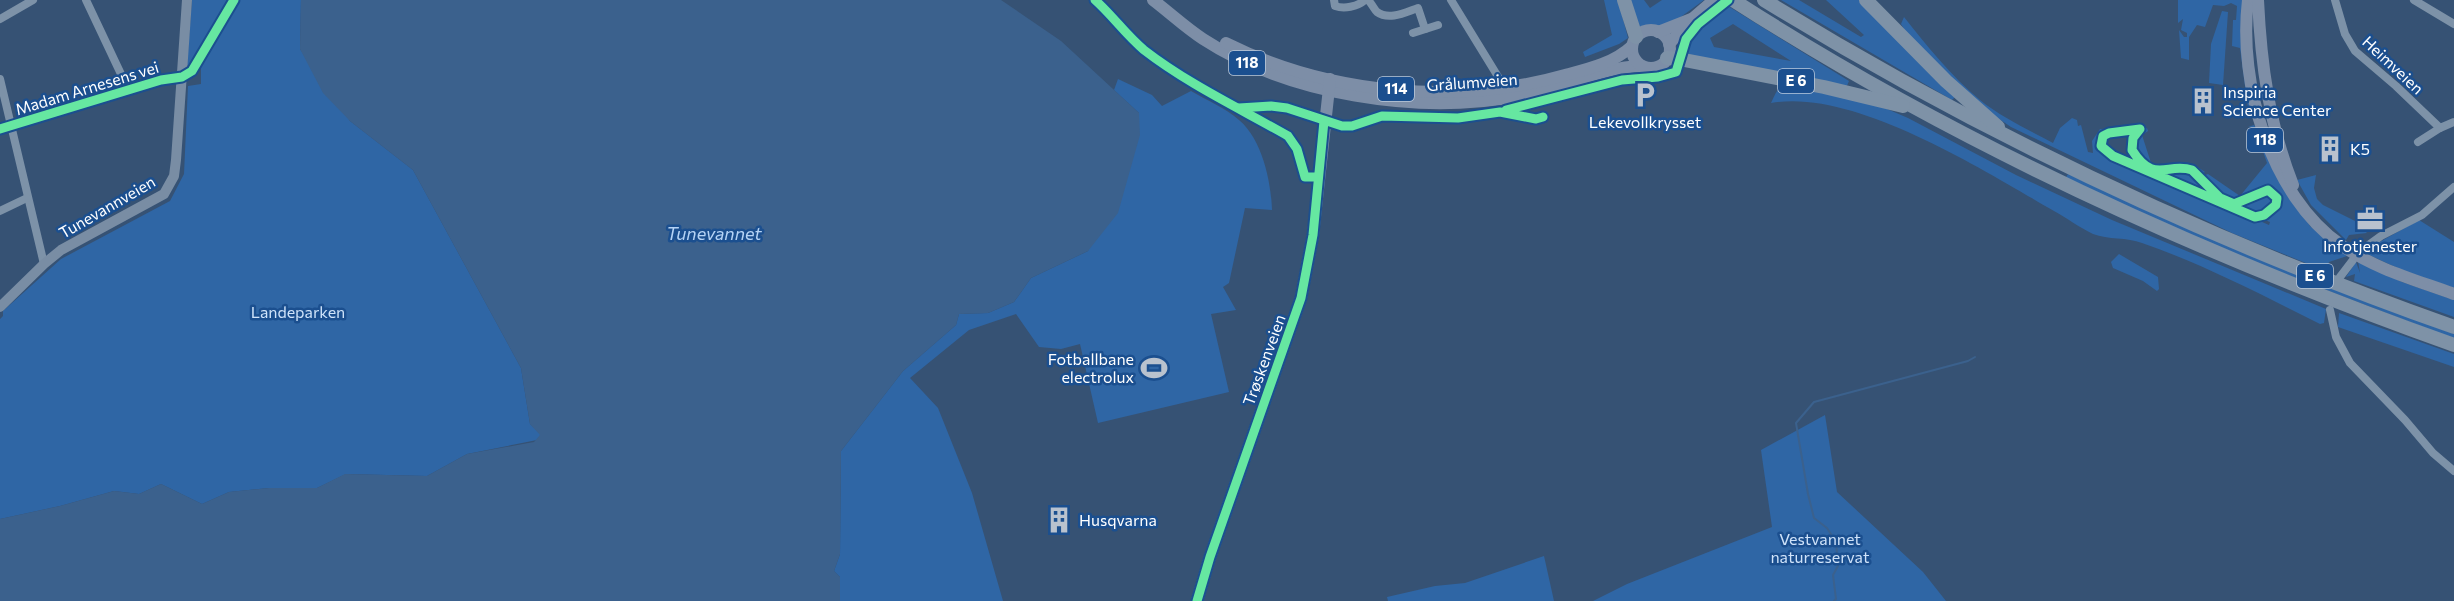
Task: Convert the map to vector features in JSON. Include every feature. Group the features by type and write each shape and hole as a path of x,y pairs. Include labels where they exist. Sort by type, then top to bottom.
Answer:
{"highway":[{"path":"1624,0 1634,42"},
{"name":"E 6","path":"1733,0 1853,73 2071,188 2197,245 2318,295 2454,345"},
{"name":"E 6","path":"1764,0 1870,64 2018,143 2128,196 2320,278 2454,327"},
{"name":"E 6","path":"1866,0 1962,95 2018,143"},
{"name":"E 6","path":"1668,51 1680,58 1807,83 1924,112"}],"main road":[{"name":"Grålumveien","path":"1153,0 1203,39 1249,64 1304,84 1371,86 1431,92 1506,88 1542,82 1600,64 1617,57 1634,42"},
{"name":"114","path":"1642,66 1653,68 1664,63 1668,51 1692,19 1714,0"},
{"name":"118","path":"2248,0 2248,55 2259,117 2266,143 2287,187 2320,227 2341,245 2388,270 2454,294"},
{"name":"118","path":"2258,0 2262,61 2269,109 2300,202"},
{"name":"114","path":"1634,42 1648,31 1658,32 1692,19"},
{"path":"1658,32 1663,35 1668,51"},
{"path":"1634,42 1634,58 1642,66"},
{"name":"Grålumveien","path":"1329,84 1405,102 1454,102 1518,96 1609,71 1642,66"},
{"name":"Trøskenveien","path":"1197,601 1210,557 1301,298 1313,235 1329,84"}],"street":[{"path":"0,19 33,0"},
{"path":"86,0 129,91"},
{"name":"Tunevannveien","path":"0,307 44,264 77,240 159,198 167,190 174,176 187,0"},
{"path":"1334,0 1335,6 1342,8 1366,0 1376,12 1385,15 1394,15 1418,8 1425,29"},
{"path":"1451,0 1506,88 1518,96"},
{"name":"Heimveien","path":"2335,0 2345,34 2355,51 2440,128"},
{"path":"2414,0 2454,24"},
{"path":"1413,33 1438,26"},
{"name":"Madam Arnesens vei","path":"0,129 161,80 182,77"},
{"path":"0,79 44,264"},
{"path":"2418,142 2454,122"},
{"path":"2363,249 2381,236 2422,215 2454,187"},
{"path":"0,211 27,198"},
{"path":"2340,277 2353,260"},
{"path":"2330,310 2336,337 2350,363 2433,453 2454,471"}],"green space":[{"name":"Landeparken","path":"192,0 301,0 300,49 350,121 413,170 521,368 530,424 541,434 537,440 467,454 427,476 346,474 317,488 269,488 229,492 202,504 161,484 139,494 114,491 0,519 0,319 3,311 61,259 170,201 184,174 188,86 201,84 201,67 187,65"},
{"path":"1604,0 1618,0 1628,38 1619,44 1585,57 1583,52 1612,35"},
{"path":"1630,0 1644,0 1650,8 1662,0 1704,0 1678,19 1660,26 1640,28"},
{"path":"1781,0 1799,0 1861,37 1864,35 1826,0 1861,0 1956,96 1952,100"},
{"path":"2178,0 2244,0 2252,109 2246,114 2242,113 2248,108 2240,48 2232,46 2233,20 2236,20 2237,6 2231,3 2224,6 2213,5 2205,27 2197,25 2189,37 2189,60 2181,58 2179,30 2184,37 2187,37 2187,33 2181,30 2183,19 2178,23"},
{"path":"1728,6 1849,81 1846,88 1682,54 1684,46 1694,33","holes":["1733,24 1791,61 1714,47 1710,38"]},
{"path":"2222,11 2228,12 2223,85 2209,83 2211,44"},
{"path":"1904,17 1940,61 1970,91 2015,123 2053,143 2060,128 2072,118 2077,120 2078,126 2081,125 2088,152 2093,153 2092,141 2100,129 2134,128 2127,131 2102,132 2099,135 2101,148 2106,154 2269,225 2270,222 2262,219 2277,208 2280,200 2277,190 2264,188 2243,200 2231,201 2215,191 2203,176 2208,174 2240,196 2267,163 2255,128 2248,127 2254,125 2310,226 2347,256 2329,262 2323,270 2232,233 2011,127 1986,110 1910,39 1901,24"},
{"path":"1118,79 1152,95 1162,106 1191,91 1222,108 1247,128 1264,161 1270,186 1272,210 1245,208 1229,283 1223,287 1236,310 1211,314 1229,392 1098,423 1080,344 1061,349 1039,347 1016,314 969,330 910,378 938,408 972,493 1003,601 840,601 840,577 834,571 840,554 841,451 903,371 956,325 959,314 988,313 1014,302 1031,278 1088,251 1139,113 1114,90"},
{"path":"1797,86 1873,103 1908,118 2016,175 2112,220 2326,309 2324,323 2320,324 2232,280 2165,251 2136,241 2093,234 1955,155 1878,120 1840,108 1804,102 1771,103 1780,88"},
{"path":"2147,128 2148,131 2142,135 2152,166 2193,164 2205,172 2201,174 2191,167 2160,170 2145,164 2137,156 2133,146 2137,134"},
{"path":"2182,170 2197,175 2206,183 2215,197 2161,174"},
{"path":"2068,174 2259,258 2454,334 2454,339 2251,261 2065,179"},
{"path":"2316,175 2314,188 2317,199 2323,205 2355,221 2367,233 2349,235 2346,240 2311,205 2297,180"},
{"path":"2263,192 2270,192 2275,197 2272,208 2258,214 2242,209 2245,203"},
{"path":"2419,220 2454,242 2454,288 2402,270 2367,254 2374,253 2369,250 2376,244"},
{"path":"2119,254 2158,277 2159,289 2157,291 2143,281 2113,268 2111,262"},
{"path":"2358,261 2402,282 2454,300 2454,317 2354,281 2355,274 2346,277 2356,262 2360,273"},
{"path":"2339,313 2454,354 2454,367 2338,327"},
{"name":"Vestvannet naturreservat","path":"1825,415 1837,492 1923,572 1946,601 1593,601 1627,584 1772,527 1761,450"},
{"path":"1544,556 1554,601 1388,601 1387,597 1435,586 1465,583"}],"water":[{"name":"Tunevannet","path":"301,0 1001,0 1061,41 1139,113 1140,135 1118,213 1088,251 1031,278 1014,302 988,313 959,314 956,325 903,371 841,451 840,554 834,571 840,577 840,601 0,601 0,519 114,491 139,494 161,484 202,504 229,492 269,488 317,488 345,474 427,476 467,454 534,442 540,435 530,424 521,368 413,170 350,121 323,93 300,49"}],"waterway":[{"path":"1834,601 1836,599 1833,575 1838,566 1836,542 1827,528 1814,518 1796,423 1814,402 1968,361 1975,357"}],"cycle path":[{"path":"0,129 161,80 182,77 192,71 234,0"},
{"path":"1095,0 1137,44 1161,62 1196,85 1288,136 1297,149 1305,177 1318,177"},
{"path":"1506,110 1622,80 1658,77 1676,72 1686,39 1698,24 1728,0"},
{"path":"1239,108 1271,106 1287,108 1342,126 1352,126 1382,116 1458,118 1500,112 1536,119 1543,117"},
{"path":"1197,601 1210,557 1301,298 1313,235 1324,121"},
{"path":"2140,129 2133,138 2132,150 2147,167 2154,170 2175,168 2192,170 2220,198 2234,204 2268,190 2277,198 2276,205 2264,215 2255,217 2113,156 2101,146 2103,136 2109,133 2140,129"}],"place":[{"name":"Lekevollkrysset","path":"1645,95"},
{"name":"Inspiria Science Center","path":"2203,101"},
{"name":"K5","path":"2330,149"},
{"name":"Infotjenester","path":"2370,219"},
{"name":"Fotballbane electrolux","path":"1154,368"},
{"name":"Husqvarna","path":"1059,520"}]}
